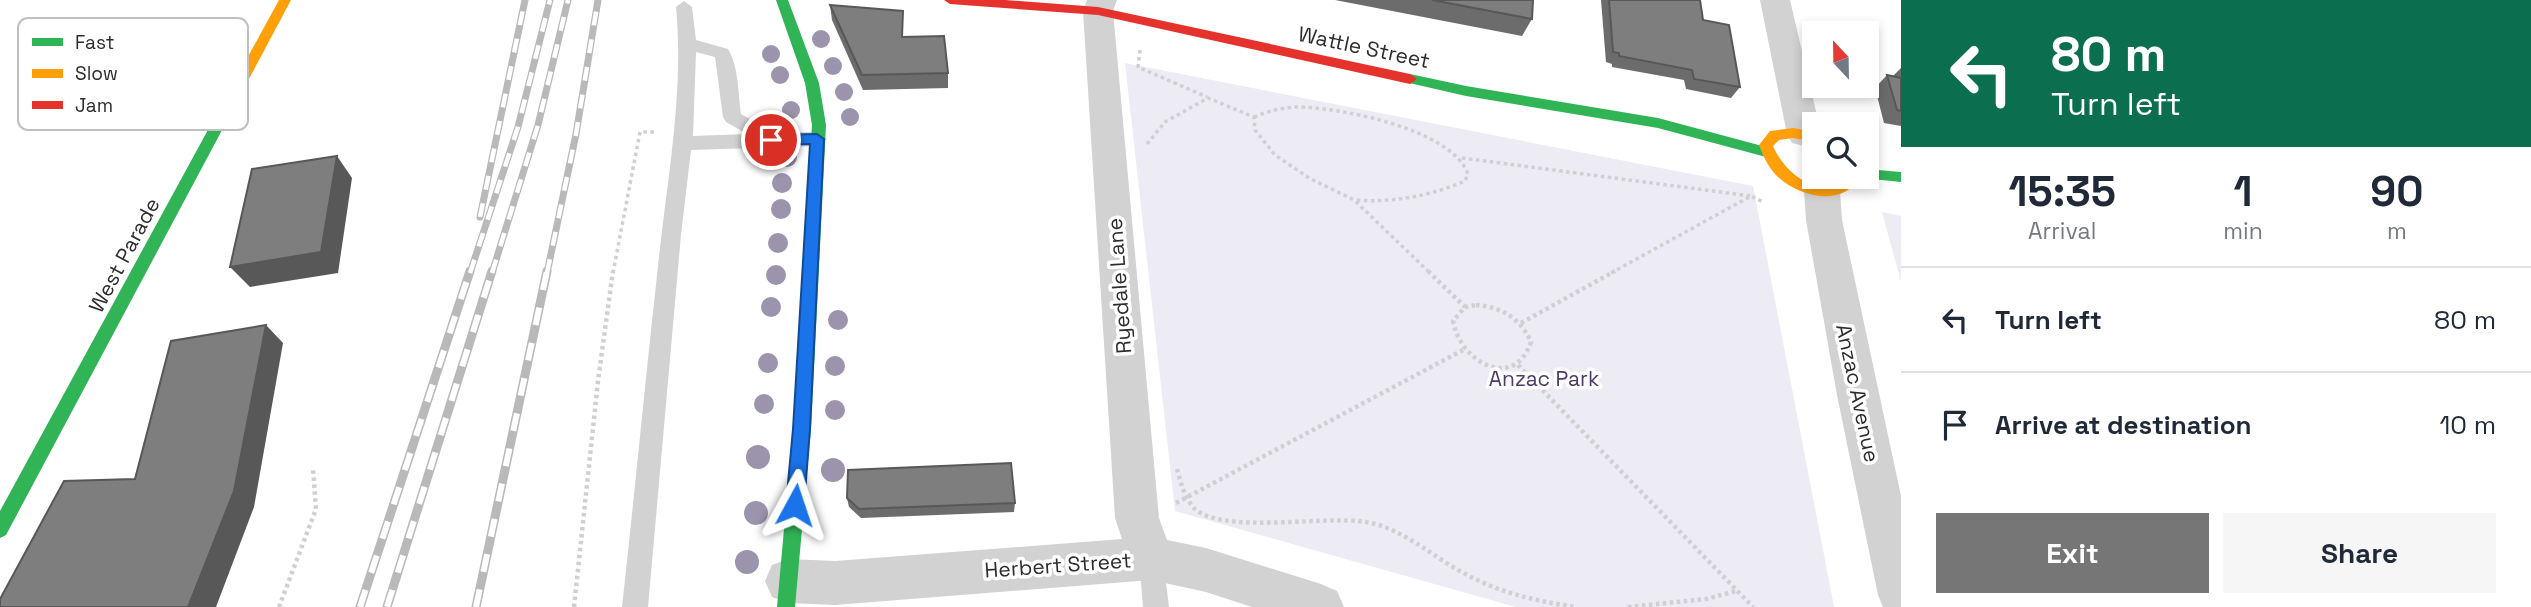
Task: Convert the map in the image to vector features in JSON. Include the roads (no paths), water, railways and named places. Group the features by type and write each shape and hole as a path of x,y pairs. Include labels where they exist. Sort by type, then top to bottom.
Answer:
{"street":[{"name":"West Parade","path":"248,69 285,0"},
{"path":"783,0 813,83 818,107 802,429 787,594"},
{"name":"Wattle Street","path":"950,0 1100,6 1466,91 1658,123 1766,152"},
{"path":"1775,0 1803,112"},
{"name":"Ryedale Lane","path":"1100,6 1144,538"},
{"name":"West Parade","path":"0,529 215,130"},
{"path":"1802,135 1775,135 1769,140 1766,152 1780,174 1802,185"},
{"path":"1879,175 1901,177"},
{"name":"Anzac Avenue","path":"1836,189 1824,220 1857,395 1901,595"},
{"name":"Herbert Street","path":"787,594 824,583 1144,538 1206,570 1321,607"}],"lane":[{"path":"635,607 671,234 684,137 689,44 684,7"},
{"path":"689,44 722,53 726,64 732,117 771,140"},
{"path":"684,137 817,139"},
{"path":"1144,538 1156,607"}],"railway":[{"path":"480,217 525,0"},
{"path":"470,273 518,127 550,0"},
{"path":"492,273 538,125 568,0"},
{"path":"547,273 576,134 598,0"},
{"path":"360,607 470,271"},
{"path":"387,607 492,271"},
{"path":"476,607 547,271"}],"park label":[{"name":"Anzac Park","path":"1544,378"}]}
